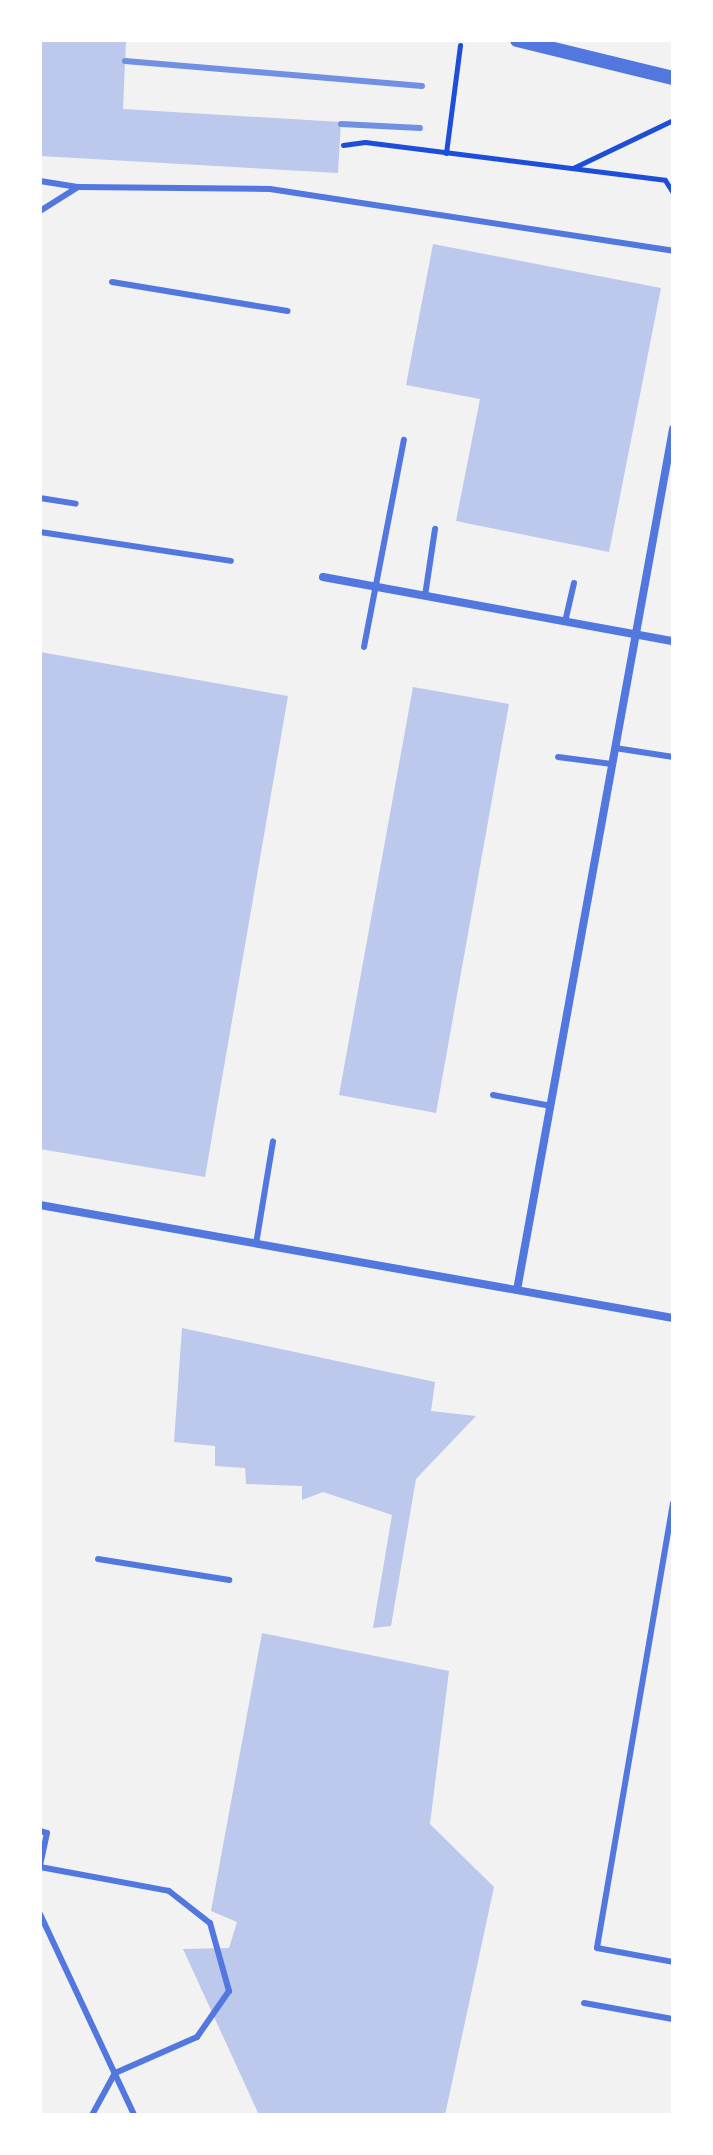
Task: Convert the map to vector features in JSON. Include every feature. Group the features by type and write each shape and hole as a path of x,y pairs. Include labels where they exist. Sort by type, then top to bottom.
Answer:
{"street":[{"path":"517,40 673,78"},
{"path":"517,1290 673,429"},
{"path":"323,577 673,641"},
{"path":"40,1205 673,1318"}],"lane":[{"path":"40,181 78,187 270,189 673,251"},
{"path":"40,211 78,187"},
{"path":"112,282 288,311"},
{"path":"364,647 404,440"},
{"path":"40,498 76,504"},
{"path":"425,596 435,529"},
{"path":"40,532 231,561"},
{"path":"565,622 574,583"},
{"path":"615,748 673,757"},
{"path":"558,757 612,764"},
{"path":"493,1095 551,1106"},
{"path":"256,1244 273,1141"},
{"path":"673,1503 597,1948 673,1962"},
{"path":"98,1559 229,1580"},
{"path":"44,1832 40,1867 169,1891 210,1923 229,1991 197,2037 115,2073 92,2115"},
{"path":"40,1914 134,2115"},
{"path":"584,2003 673,2019"}],"path":[{"path":"446,153 460,45"},
{"path":"571,169 673,120"},
{"path":"343,145 365,142 665,180 673,193"}],"building":[{"path":"40,40 126,40 123,109 341,122 338,173 40,156"},
{"path":"433,244 661,288 609,552 456,521 480,399 406,385"},
{"path":"40,652 288,696 205,1177 40,1149"},
{"path":"413,687 509,704 436,1113 339,1095"},
{"path":"182,1328 435,1382 431,1411 476,1416 416,1479 391,1626 373,1628 392,1515 323,1492 302,1500 302,1486 246,1484 245,1468 215,1466 215,1446 174,1442"},
{"path":"262,1633 449,1671 430,1824 494,1887 445,2115 259,2115 183,1949 229,1948 237,1922 211,1911"}],"railway":[{"path":"125,61 422,86"},
{"path":"341,124 420,128"}]}
